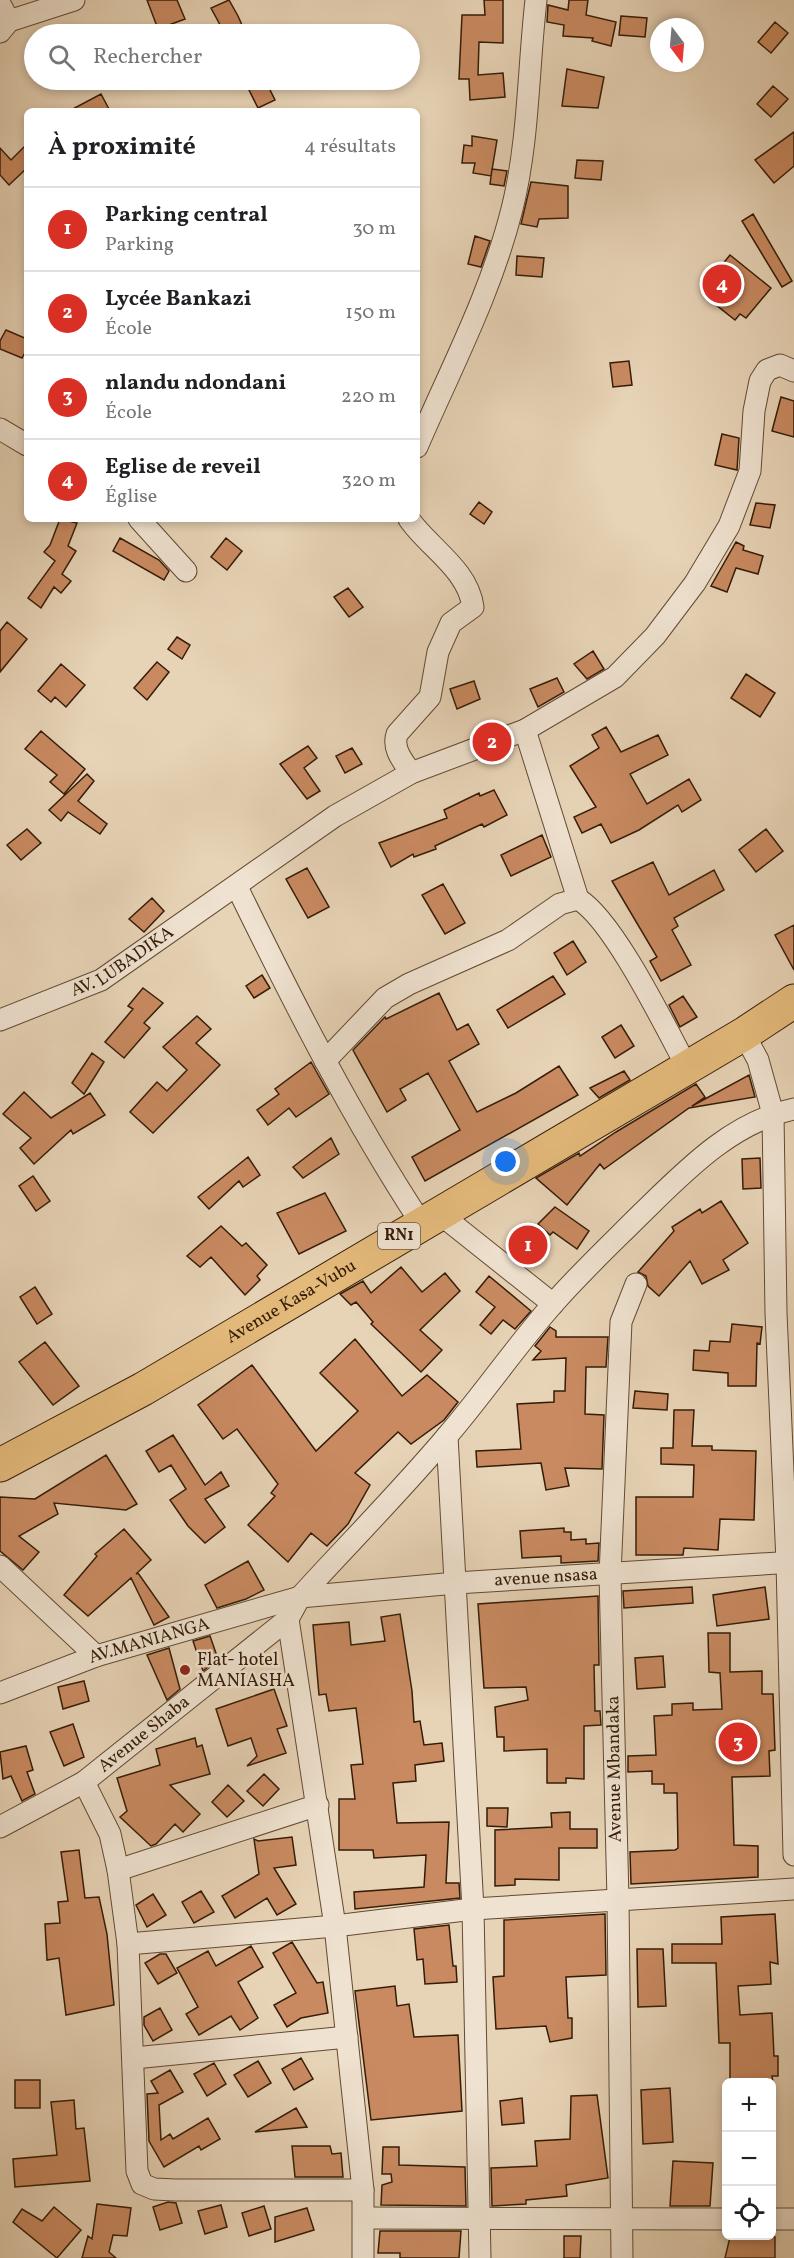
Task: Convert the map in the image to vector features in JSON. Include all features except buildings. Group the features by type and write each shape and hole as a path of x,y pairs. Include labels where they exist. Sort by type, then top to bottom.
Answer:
{"highway":[{"name":"Avenue Kasa-Vubu","path":"0,1465 143,1389 744,1034 794,1001"}],"street":[{"path":"3,19 74,0"},
{"path":"420,441 468,337 496,262 512,208 526,128 536,0"},
{"name":"AV. LUBADIKA","path":"0,1020 101,980 204,906 237,887 335,816 411,773 525,730 615,677 655,636 695,583 729,526 750,471 754,411 760,381 767,370 780,364 794,371"},
{"path":"0,429 24,443"},
{"path":"141,522 186,571"},
{"path":"411,522 418,532 447,559 472,598 473,606 451,623 438,652 430,697 397,734 394,742 411,773"},
{"path":"525,730 578,899"},
{"path":"237,887 325,1061 389,1175 430,1219 553,1304"},
{"path":"325,1061 385,998 409,984 508,940 560,904 578,899 591,906 627,958 687,1067"},
{"path":"744,1034 768,1088 784,1112 776,1313 790,1562 794,1855"},
{"name":"Avenue Shaba","path":"0,1827 84,1782 288,1619 300,1597 447,1436 553,1304 686,1170 730,1137 784,1112"},
{"name":"Avenue Mbandaka","path":"622,2258 618,1900 610,1575 621,1322 636,1284"},
{"path":"447,1436 473,1909 480,2258"},
{"name":"avenue nsasa","path":"300,1597 456,1583 790,1562"},
{"path":"0,1566 96,1656"},
{"name":"AV.MANIANGA","path":"0,1693 96,1656 300,1597"},
{"path":"288,1619 335,1926 363,2190 363,2258"},
{"path":"84,1782 110,1834 118,1870 128,1944 137,2171 142,2184 154,2189 175,2190 363,2190"},
{"path":"118,1870 318,1805"},
{"path":"128,1944 335,1926 473,1909 794,1889"},
{"path":"134,2058 347,2037"},
{"path":"364,2218 722,2219"},
{"path":"776,2219 794,2219"}],"place":[{"name":"Eglise de reveil","path":"722,284"},
{"name":"Lycée Bankazi","path":"492,742"},
{"name":"Parking central","path":"528,1245"},
{"name":"Flat- hotel MANIASHA","path":"185,1670"},
{"name":"nlandu ndondani","path":"738,1742"}]}
